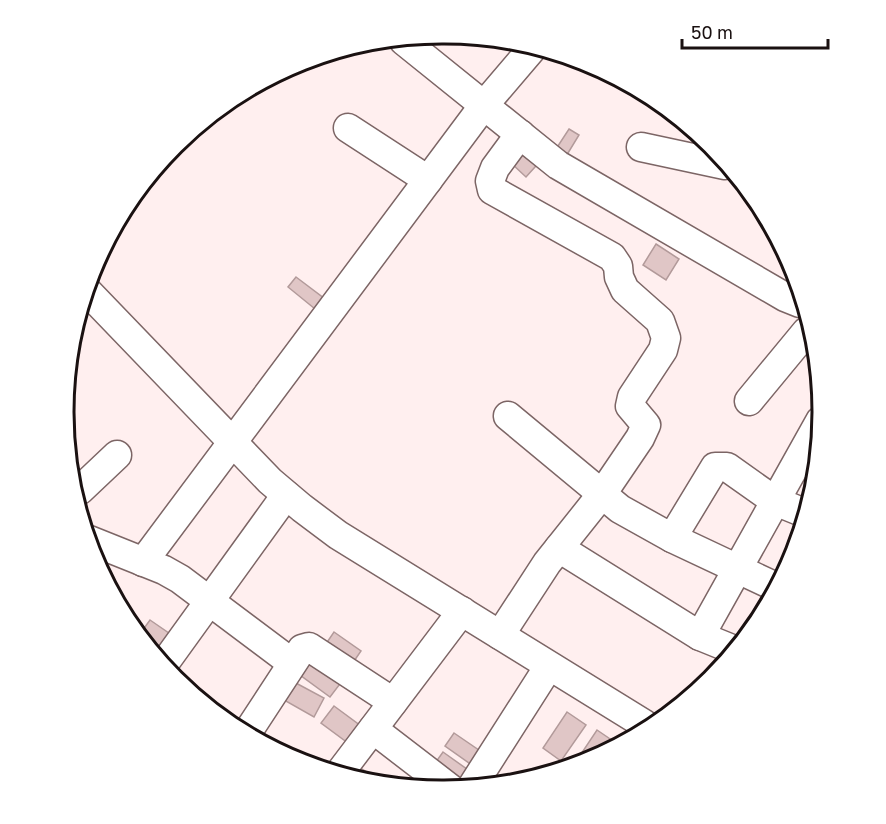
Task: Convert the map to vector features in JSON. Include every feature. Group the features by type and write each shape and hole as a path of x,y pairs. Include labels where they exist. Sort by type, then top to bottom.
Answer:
{"street":[{"path":"409,45 558,165 794,301"},
{"path":"143,562 484,105 528,54"},
{"path":"348,128 428,180"},
{"path":"500,635 559,548 602,494 644,432 646,425 630,405 632,397 663,350 666,338 660,321 625,290 619,277 618,266 612,257 492,190 490,181 495,168 520,134"},
{"path":"641,147 714,163"},
{"path":"91,302 286,495 338,535 642,722"},
{"path":"749,401 803,336"},
{"path":"508,416 620,509 672,538 769,583"},
{"path":"700,636 811,437"},
{"path":"83,487 117,455"},
{"path":"672,538 715,467 727,468 775,501 798,510"},
{"path":"168,657 286,495"},
{"path":"99,544 180,579 292,663"},
{"path":"559,548 700,636 727,647"},
{"path":"344,767 462,611"},
{"path":"251,726 302,649 309,647 393,702"},
{"path":"477,779 549,666"},
{"path":"373,729 439,780"}],"building":[{"path":"569,129 579,135 565,158 554,152"},
{"path":"528,144 544,157 526,177 511,163"},
{"path":"656,244 679,259 666,280 643,265"},
{"path":"296,277 329,302 320,313 288,287"},
{"path":"150,620 176,638 165,654 151,636 145,627"},
{"path":"334,632 361,651 348,670 321,651"},
{"path":"316,654 346,676 330,697 300,675"},
{"path":"294,682 324,698 314,717 284,700"},
{"path":"334,706 365,729 352,746 321,723"},
{"path":"567,712 586,725 561,761 543,748"},
{"path":"597,730 611,739 606,742 582,753"},
{"path":"454,733 486,755 476,768 445,746"},
{"path":"443,752 471,772 465,780 452,780 433,766"}]}
